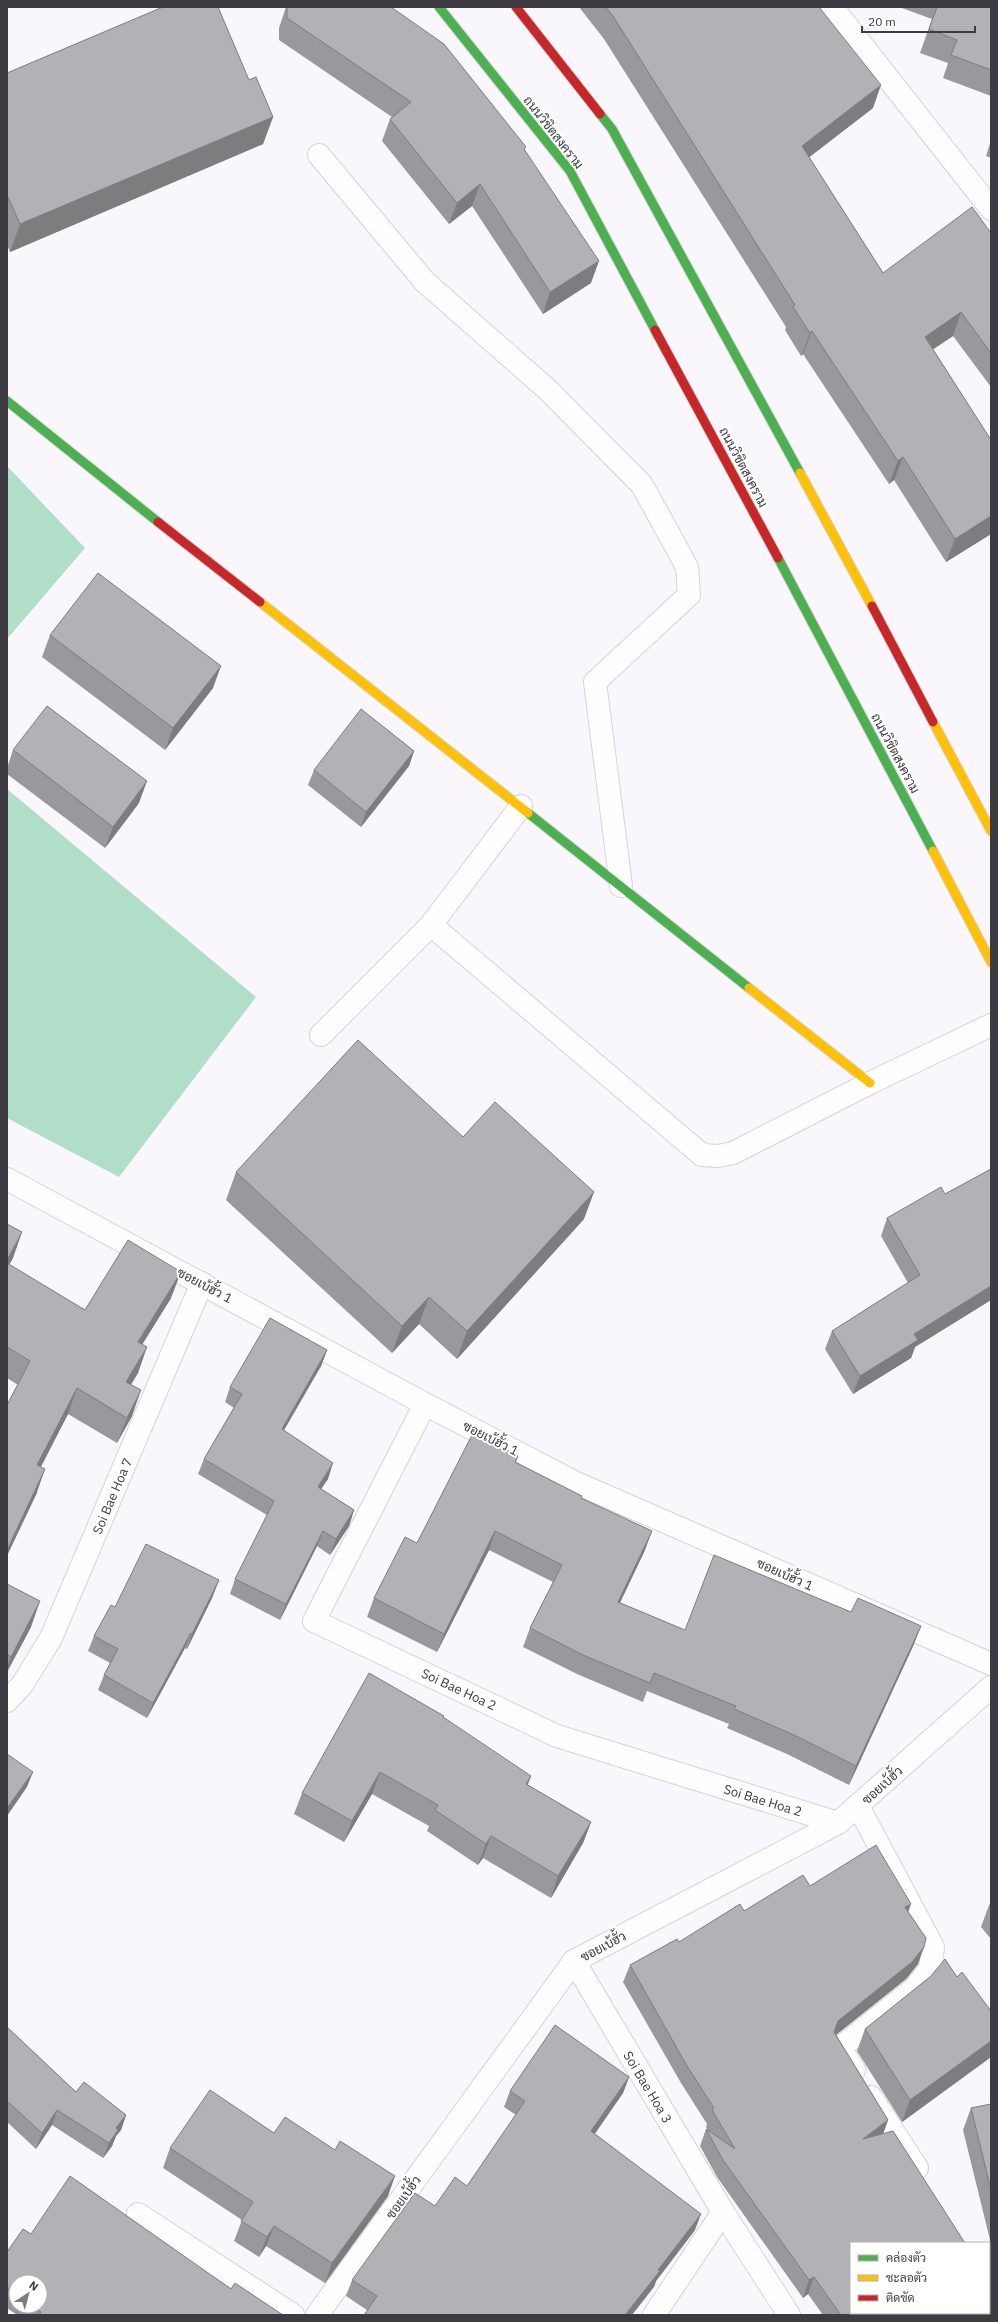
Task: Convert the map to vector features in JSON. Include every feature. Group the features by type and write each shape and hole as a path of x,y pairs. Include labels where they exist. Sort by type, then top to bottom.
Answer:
{"main road":[{"name":"ถนนวิชิตสงคราม","path":"439,7 570,171 836,666 991,962"},
{"path":"516,7 612,130 890,639 991,832"},
{"path":"7,401 36,426 521,806 870,1083"}],"street":[{"path":"832,7 991,209"},
{"path":"319,155 424,282 548,390 642,485 687,567 689,594 595,682 621,886"},
{"path":"321,1035 431,925 521,806"},
{"path":"431,925 702,1154 718,1156 733,1153 870,1083 991,1025"},
{"name":"ซอยเบ้ฮั้ว 1","path":"7,1179 425,1404 574,1482 991,1664"},
{"name":"Soi Bae Hoa 7","path":"7,1701 22,1685 51,1638 202,1283"},
{"name":"Soi Bae Hoa 2","path":"425,1404 314,1621 557,1736 838,1823"},
{"name":"ซอยเบ้ฮั้ว","path":"317,2315 574,1961 838,1823 991,1687"},
{"path":"858,1806 933,1947 930,1969 915,1988 840,2048 917,2168"},
{"name":"Soi Bae Hoa 3","path":"574,1961 723,2212 789,2315"},
{"path":"654,2315 723,2212"},
{"path":"138,2214 293,2315"}],"green space":[{"path":"7,466 85,548 7,639"},
{"path":"7,789 256,997 119,1177 7,1118"}],"building":[{"path":"163,7 218,7 249,80 256,77 273,117 20,224 7,195 7,73"},
{"path":"287,7 391,7 444,44 526,147 524,149 599,261 550,292 480,184 457,203 390,119 411,102 287,18"},
{"path":"606,7 819,7 881,85 802,146 883,273 972,207 991,233 991,353 961,312 925,337 991,440 991,516 955,539 903,457 898,461 812,331 810,333 793,307 795,305"},
{"path":"937,7 991,7 991,70 951,55 957,40 929,29"},
{"path":"98,573 221,666 173,728 50,635"},
{"path":"47,706 147,781 113,827 13,750"},
{"path":"361,709 414,751 366,812 314,770"},
{"path":"358,1040 463,1137 495,1102 594,1192 467,1331 429,1297 402,1326 236,1172"},
{"path":"991,1169 991,1286 914,1334 918,1340 860,1376 832,1331 920,1275 887,1218 941,1187 945,1194"},
{"path":"7,1224 22,1232 7,1260"},
{"path":"128,1240 181,1272 138,1342 147,1347 126,1382 141,1390 127,1418 77,1388 37,1465 45,1469 7,1550 7,1405 30,1361 7,1347 7,1263 85,1310"},
{"path":"270,1318 327,1350 282,1429 333,1463 318,1487 354,1510 336,1539 323,1531 286,1604 235,1579 274,1501 204,1459 242,1394 230,1387"},
{"path":"474,1431 518,1456 515,1462 582,1496 581,1498 652,1531 618,1602 685,1630 714,1555 851,1612 858,1598 921,1626 856,1766 794,1735 734,1709 736,1706 654,1673 650,1683 583,1655 530,1628 562,1565 495,1531 444,1634 374,1598 405,1537 417,1543"},
{"path":"146,1544 219,1580 192,1634 191,1633 153,1703 104,1675 118,1649 94,1636 111,1605 115,1607"},
{"path":"7,1584 40,1601 11,1657 7,1654"},
{"path":"369,1673 444,1716 443,1717 531,1776 526,1784 591,1822 558,1876 491,1836 486,1844 435,1810 438,1805 380,1772 352,1821 302,1793"},
{"path":"7,1754 33,1772 7,1808"},
{"path":"876,1845 911,1904 905,1907 926,1938 924,1947 912,1962 838,2021 834,2032 888,2120 863,2139 893,2131 964,2242 850,2242 850,2314 942,2315 841,2315 814,2277 809,2280 723,2160 706,2129 735,2149 712,2110 714,2108 687,2066 630,1965 677,1939 679,1942 740,1904 744,1911 803,1875 810,1886"},
{"path":"945,1959 957,1977 962,1972 991,2011 991,2041 910,2100 865,2029 931,1976"},
{"path":"555,2025 629,2077 591,2131 701,2214 658,2270 660,2271 625,2315 364,2315 377,2296 352,2280 415,2193 435,2206 455,2177 467,2186 525,2101 510,2091"},
{"path":"7,2027 76,2092 84,2082 126,2115 116,2128 118,2130 109,2143 57,2110 42,2133 7,2101"},
{"path":"210,2090 274,2133 285,2117 335,2150 340,2141 395,2176 332,2263 274,2226 267,2237 241,2221 253,2202 170,2148"},
{"path":"991,2104 991,2190 971,2108"},
{"path":"70,2176 231,2289 235,2283 283,2315 39,2315 48,2314 48,2274 8,2274 8,2288 7,2287 7,2252 23,2229 31,2234"}],"traffic: fast":[{"path":"439,7 570,171 655,330"},
{"path":"600,114 612,129 800,473"},
{"path":"7,401 158,522"},
{"path":"778,558 933,851"},
{"path":"528,813 749,988"}],"traffic: slow":[{"path":"800,473 872,606"},
{"path":"260,602 528,813"},
{"path":"933,722 991,831"},
{"path":"933,851 991,962"},
{"path":"749,988 870,1083"}],"traffic: jam":[{"path":"516,7 600,114"},
{"path":"655,330 778,558"},
{"path":"158,522 260,602"},
{"path":"872,606 933,722"}]}
